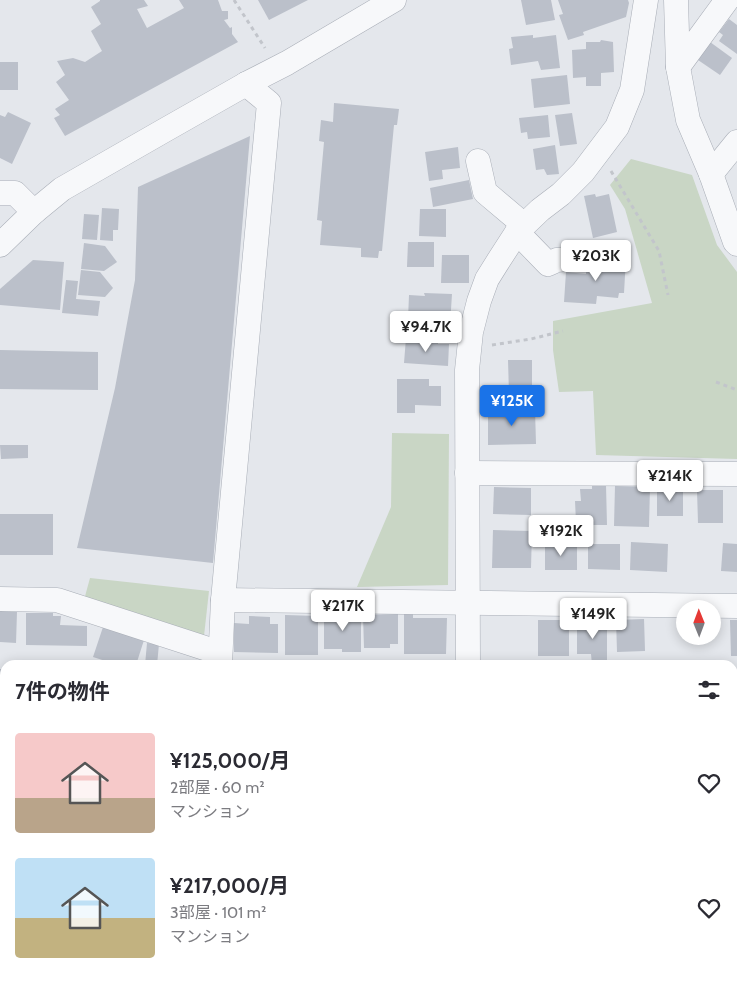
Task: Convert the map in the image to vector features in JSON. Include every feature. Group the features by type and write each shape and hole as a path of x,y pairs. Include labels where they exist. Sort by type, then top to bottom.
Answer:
{"street":[{"path":"0,245 34,212 62,189 246,84 287,64 394,0"},
{"path":"468,660 467,370 471,332 479,301 488,279 520,228 561,194 583,172 617,128 632,90 646,0"},
{"path":"676,0 678,67 688,120 711,174 737,244"},
{"path":"678,67 727,0"},
{"path":"0,600 57,600 220,659 223,600 269,103 246,84"},
{"path":"711,174 737,142"},
{"path":"478,161 485,192 520,228 548,264 557,260 568,259"},
{"path":"0,192 14,193 34,212"},
{"path":"467,473 737,474"},
{"path":"223,600 737,606"}],"path":[{"path":"234,0 260,42"},
{"path":"599,152 659,251 668,295"},
{"path":"469,348 531,339 564,331"},
{"path":"716,382 737,390"}],"green space":[{"path":"631,159 692,175 717,245 737,272 737,459 596,455 593,391 559,392 553,350 553,321 652,303 625,209 610,185"},
{"path":"392,433 449,434 448,585 357,587 391,507"},
{"path":"90,578 209,591 204,636 84,600"}],"building":[{"path":"100,0 144,0 148,6 137,9 147,28 184,8 179,0 218,0 222,11 228,11 228,19 224,20 230,28 232,27 232,34 238,42 65,136 54,118 60,115 55,109 69,100 56,82 65,75 57,61 73,58 85,62 102,51 91,31 101,24 91,7"},
{"path":"258,0 308,0 269,20"},
{"path":"521,0 551,0 555,20 526,25"},
{"path":"558,0 628,0 629,3 626,17 583,32 584,35 568,40 559,15 563,14"},
{"path":"729,19 737,25 737,54 719,41 723,35 719,32"},
{"path":"533,35 533,38 556,35 560,68 541,70 538,61 511,65 509,49 513,48 511,37"},
{"path":"601,40 613,42 614,72 601,73 601,86 586,86 586,77 573,78 572,50 586,49 586,42 600,42"},
{"path":"710,42 732,58 720,75 698,60"},
{"path":"0,62 18,62 18,90 0,90"},
{"path":"567,75 570,104 534,108 531,79"},
{"path":"334,103 399,109 397,125 394,125 382,251 379,251 378,258 361,257 361,248 320,245 322,221 317,220 324,142 319,141 321,120 333,122"},
{"path":"8,112 31,123 12,164 0,158 0,115 5,117"},
{"path":"572,113 577,144 560,146 555,115"},
{"path":"548,115 550,137 528,139 527,132 521,133 519,118"},
{"path":"250,136 213,563 77,548 115,388 135,280 138,187"},
{"path":"555,145 559,174 547,175 544,169 536,170 533,149"},
{"path":"458,147 460,168 442,170 443,179 429,181 425,152"},
{"path":"469,180 473,199 433,207 430,188"},
{"path":"595,194 596,197 609,194 617,232 593,238 584,196"},
{"path":"102,208 119,209 118,230 113,230 113,241 100,240"},
{"path":"420,209 446,209 446,237 419,236"},
{"path":"84,214 99,215 97,240 82,239"},
{"path":"408,242 434,242 434,267 407,267"},
{"path":"84,243 105,246 117,262 104,271 81,269"},
{"path":"442,255 469,255 469,283 441,283"},
{"path":"615,257 626,258 624,293 619,293 618,298 597,296 596,304 564,302 566,272 586,274 586,261 614,263"},
{"path":"33,260 64,262 60,310 0,305 0,289"},
{"path":"81,270 100,272 113,288 105,297 78,295"},
{"path":"66,280 78,281 76,299 100,301 98,316 62,313"},
{"path":"424,293 452,294 450,325 429,324 429,319 408,319 409,295 425,296"},
{"path":"406,338 438,341 438,344 449,344 448,366 404,363"},
{"path":"0,350 98,352 98,390 0,389"},
{"path":"508,360 532,360 532,394 509,394"},
{"path":"397,379 429,379 429,386 441,386 441,406 415,405 415,413 397,413"},
{"path":"488,409 535,409 536,444 488,445"},
{"path":"0,445 28,445 28,458 1,459"},
{"path":"592,485 606,485 607,525 586,525 587,522 576,522 575,501 581,501 580,489 592,489"},
{"path":"615,486 650,487 649,527 614,526"},
{"path":"494,487 531,488 531,515 493,514"},
{"path":"657,488 683,488 683,516 657,516"},
{"path":"697,490 723,490 723,523 698,523"},
{"path":"0,514 53,514 53,555 0,555"},
{"path":"493,530 532,531 531,568 492,568"},
{"path":"631,542 668,544 667,572 630,570"},
{"path":"723,543 737,544 737,572 721,571"},
{"path":"545,544 577,544 577,570 545,570"},
{"path":"588,544 620,544 620,570 588,569"},
{"path":"0,611 17,612 16,643 0,642"},
{"path":"26,613 53,613 53,616 61,616 60,625 87,626 87,646 26,645"},
{"path":"324,613 361,613 361,652 342,652 342,649 324,649"},
{"path":"404,613 413,613 413,618 447,618 446,654 404,654"},
{"path":"398,614 398,644 390,644 390,648 364,648 363,615"},
{"path":"285,615 318,616 318,655 285,655"},
{"path":"249,616 270,617 270,624 278,624 278,653 234,652 234,623 249,624"},
{"path":"644,619 645,651 617,652 616,620"},
{"path":"538,620 569,620 569,656 538,656"},
{"path":"607,620 607,660 592,660 591,654 577,654 577,621"},
{"path":"730,620 737,620 737,656 731,656"},
{"path":"103,627 144,640 138,660 102,660 93,657"},
{"path":"147,643 159,644 157,660 145,660"}]}
